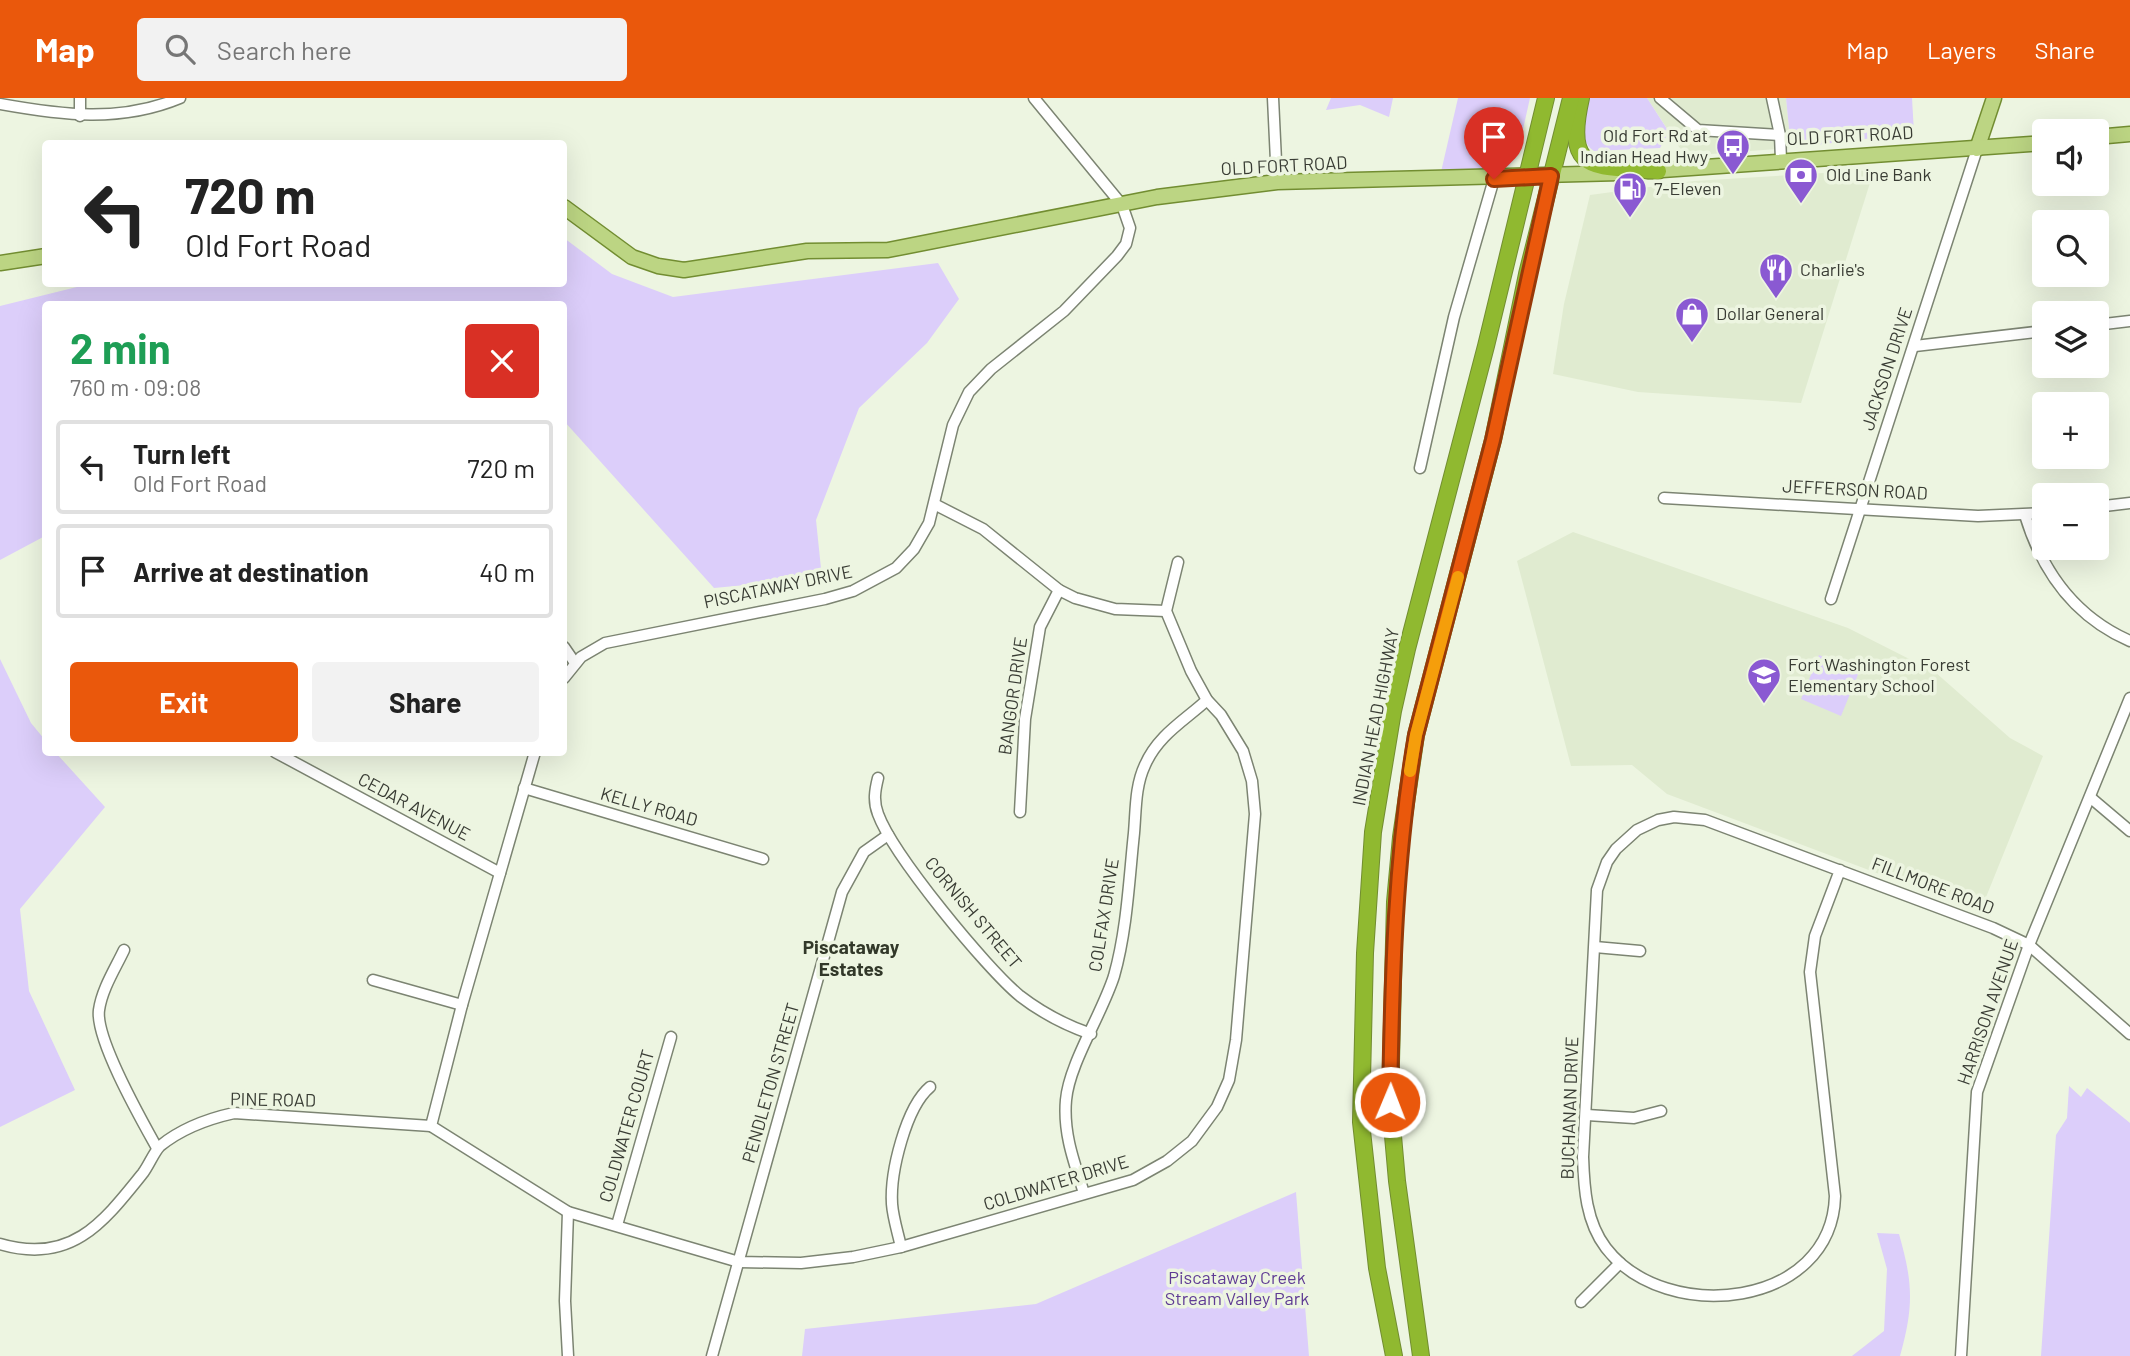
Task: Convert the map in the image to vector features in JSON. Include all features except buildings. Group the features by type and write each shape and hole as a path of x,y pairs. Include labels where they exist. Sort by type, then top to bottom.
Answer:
{"highway":[{"name":"INDIAN HEAD HIGHWAY","path":"1394,1356 1377,1268 1361,1122 1365,953 1373,832 1393,711 1407,649 1529,176 1546,98"},
{"path":"1421,1356 1397,1181 1390,1102 1395,901 1401,837 1416,735 1493,440 1551,176 1571,98"},
{"path":"1581,98 1575,142 1584,158 1592,165 1658,170"}],"main road":[{"path":"1977,149 1994,98"},
{"path":"2109,136 2130,134"},
{"name":"OLD FORT ROAD","path":"567,208 632,257 658,266 684,270 807,251 888,250 1193,191 1277,183 1494,179 2032,144"},
{"path":"0,263 42,257"}],"street":[{"path":"79,116 80,98"},
{"path":"0,104 79,116 121,114 180,98"},
{"path":"1034,98 1122,205"},
{"path":"1273,98 1277,183"},
{"path":"1660,98 1698,130 1780,135"},
{"path":"1772,98 1780,135 1781,160"},
{"name":"JACKSON DRIVE","path":"1831,599 1977,149"},
{"path":"1420,468 1454,317 1494,179"},
{"name":"PISCATAWAY DRIVE","path":"567,674 575,663 605,643 825,599 872,582 905,560 922,538 936,505 953,425 969,392 991,369 1064,311 1117,256 1126,244 1130,228 1122,205"},
{"path":"2109,323 2130,321"},
{"path":"1914,346 2032,332"},
{"name":"JEFFERSON ROAD","path":"1664,498 1859,507 1978,516 2032,514"},
{"path":"2109,505 2130,503"},
{"path":"936,505 983,529 1059,590 1115,609 1166,611 1178,562"},
{"path":"2025,515 2042,557 2071,602 2099,626 2130,641"},
{"name":"BANGOR DRIVE","path":"1020,812 1025,719 1040,627 1059,590"},
{"name":"COLDWATER DRIVE","path":"568,1212 739,1262 824,1262 901,1247 1133,1180 1182,1150 1213,1114 1231,1068 1237,1040 1255,814 1252,781 1243,751 1233,732 1207,700 1185,658 1166,611"},
{"path":"567,651 575,663"},
{"name":"HARRISON AVENUE","path":"1961,1356 1977,1092 2029,944 2130,698"},
{"name":"COLFAX DRIVE","path":"1084,1193 1068,1140 1066,1109 1069,1085 1115,973 1139,780 1152,750 1207,700"},
{"name":"CEDAR AVENUE","path":"282,756 500,873"},
{"path":"534,756 462,1005 431,1126 568,1212 565,1301 568,1356"},
{"name":"CORNISH STREET","path":"878,778 874,799 888,835 967,937 1014,991 1057,1020 1091,1034"},
{"name":"KELLY ROAD","path":"524,788 763,859"},
{"path":"2091,798 2130,831"},
{"name":"BUCHANAN DRIVE","path":"1736,831 1705,820 1674,817 1647,825 1616,849 1602,874 1596,900 1585,1195 1605,1247 1620,1263 1643,1279 1692,1294 1726,1294 1775,1285 1793,1276 1824,1243 1835,1196 1810,962 1815,936 1840,870"},
{"name":"FILLMORE ROAD","path":"1736,831 2029,944 2130,1034"},
{"name":"PENDLETON STREET","path":"712,1356 842,892 860,857 888,835"},
{"path":"1595,947 1640,951"},
{"path":"124,950 102,998 98,1020 135,1110 157,1148"},
{"path":"373,980 462,1005"},
{"name":"COLDWATER COURT","path":"617,1225 671,1037"},
{"path":"901,1247 892,1204 892,1183 913,1108 919,1096 930,1087"},
{"path":"1587,1115 1634,1118 1661,1111"},
{"name":"PINE ROAD","path":"0,1244 44,1249 81,1238 117,1206 154,1158 157,1148 190,1127 234,1114 431,1126"},
{"path":"1581,1302 1620,1263"}],"shaded area":[{"path":"1647,98 1786,98 1791,148 1685,156"},
{"path":"1874,170 1801,403 1638,392 1553,374 1564,304 1590,195 1694,181"},
{"name":"Fort Washington Forest Elementary School","path":"1573,532 1848,628 1935,672 2010,738 2043,756 1980,912 1667,794 1632,765 1571,766 1517,561"}],"green space":[{"path":"1331,98 1393,98 1389,117 1360,105 1326,110"},
{"path":"1458,98 1530,98 1517,156 1508,166 1441,172"},
{"path":"1588,98 1647,98 1669,132 1660,148 1594,151 1584,134"},
{"path":"1786,98 1912,98 1914,133 1791,148"},
{"path":"567,240 612,274 673,297 938,263 959,299 927,343 859,408 816,520 822,578 714,588 567,424 567,301 42,301 42,538 0,560 0,306 77,287 567,287"},
{"path":"1819,655 1859,672 1841,716 1801,699"},
{"path":"0,659 31,723 42,736 42,756 59,756 105,807 20,909 29,991 75,1090 0,1127"},
{"path":"2069,1086 2081,1097 2087,1088 2130,1123 2130,1356 2041,1356 2056,1135 2067,1118"},
{"name":"Piscataway Creek Stream Valley Park","path":"1296,1192 1309,1356 802,1356 805,1329 1036,1304"},
{"path":"1877,1233 1899,1234 1904,1251 1910,1295 1905,1338 1900,1356 1852,1356 1884,1331 1887,1269"}],"slow traffic":[{"path":"1410,771 1416,735 1458,577"}],"place":[{"name":"Old Fort Rd at Indian Head Hwy","path":"1733,176"},
{"name":"Old Line Bank","path":"1801,205"},
{"name":"7-Eleven","path":"1630,219"},
{"name":"Charlie's","path":"1776,300"},
{"name":"Dollar General","path":"1692,344"},
{"name":"Fort Washington Forest Elementary School","path":"1764,705"}],"district":[{"name":"Piscataway Estates","path":"851,958"}],"route":[{"path":"1390,1102 1395,901 1416,735 1493,440 1527,274 1551,176 1494,179"}]}
